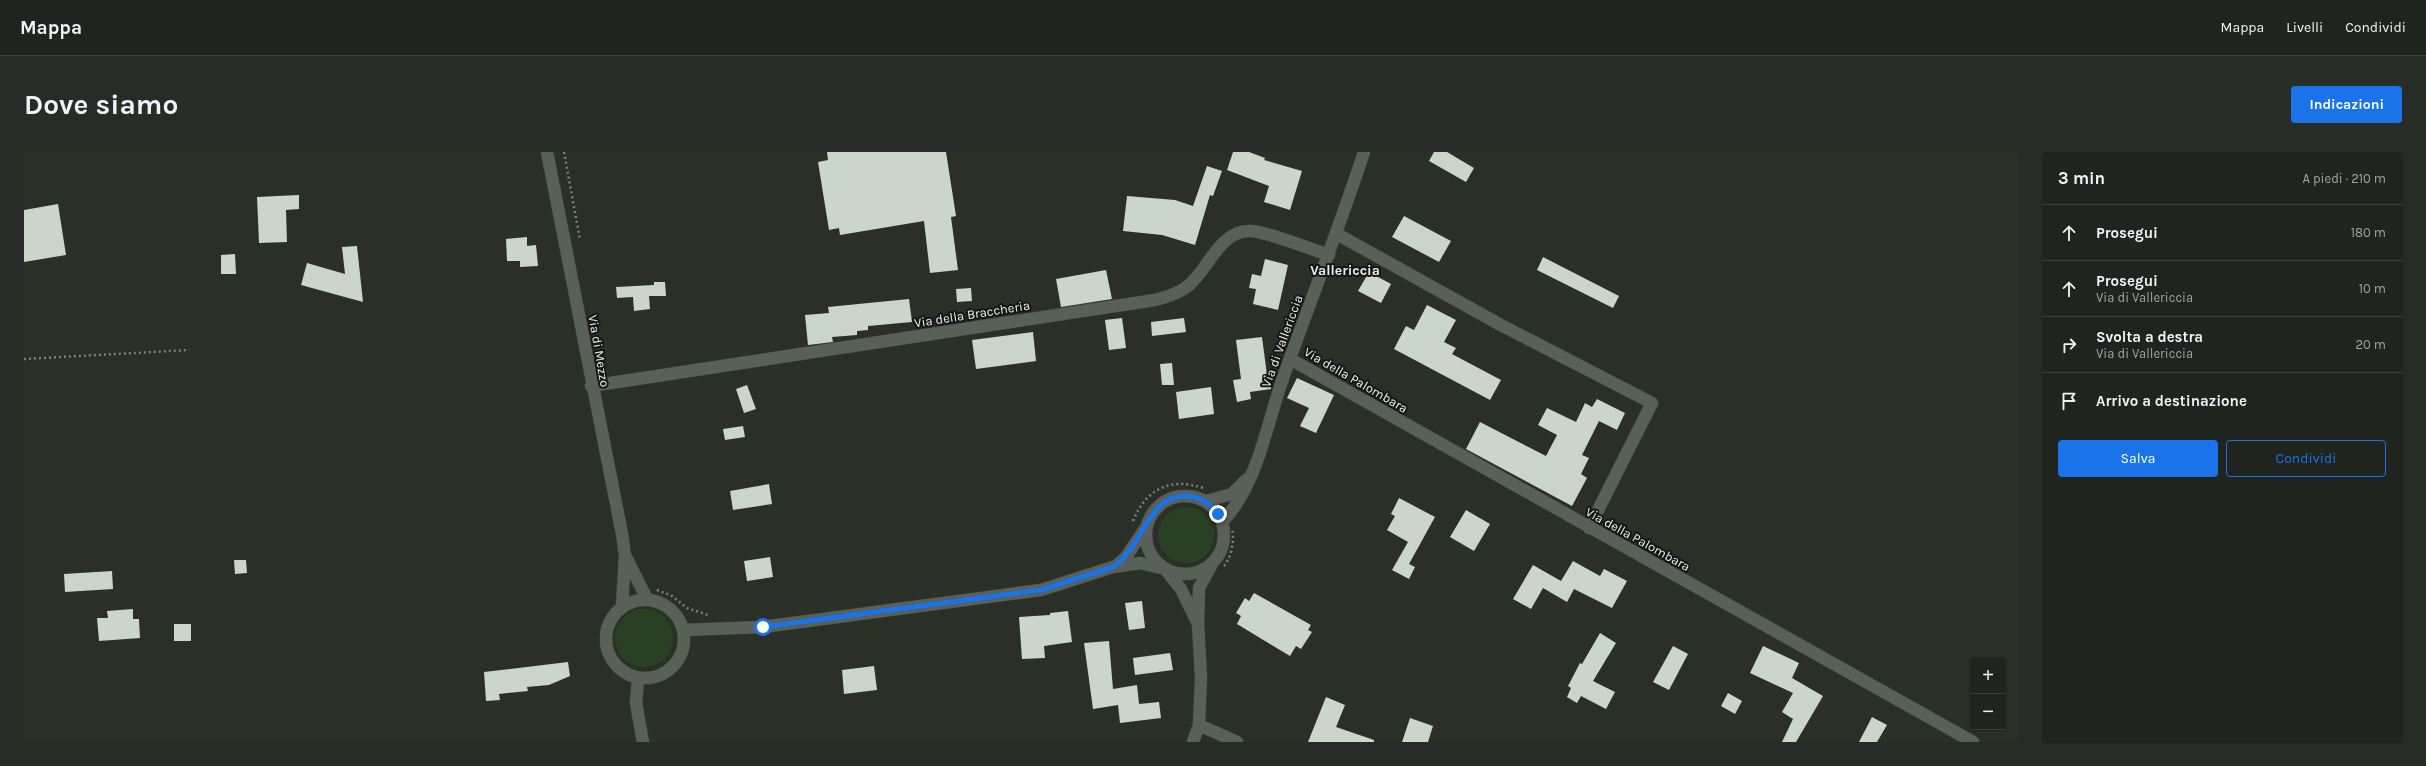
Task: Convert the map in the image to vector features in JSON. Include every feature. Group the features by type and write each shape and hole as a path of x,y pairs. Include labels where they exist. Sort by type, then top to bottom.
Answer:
{"street":[{"name":"Via di Mezzo","path":"547,152 625,556 622,606"},
{"name":"Via di Vallericcia","path":"1227,522 1240,502 1252,472 1290,359 1337,234 1364,152"},
{"name":"Via della Braccheria","path":"591,386 1155,300 1177,293 1189,286 1223,244 1236,234 1247,231 1329,255"},
{"path":"1337,234 1499,324 1652,403 1589,528"},
{"name":"Via della Palombara","path":"1290,359 1973,742"},
{"name":"Via di Vallericcia","path":"1113,567 1126,557 1162,504 1175,497 1232,494 1252,472"},
{"path":"1193,742 1199,725 1201,678 1198,588 1216,567 1224,544 1227,522 1213,506 1207,495"},
{"path":"1148,523 1146,536 1148,548 1155,560 1165,568 1181,589 1198,624"},
{"name":"Via di Mezzo","path":"625,556 647,599"},
{"path":"683,630 763,627 1041,590 1113,567 1140,563 1188,574 1216,567"},
{"path":"647,599 659,602 670,608 679,618 683,630 682,649 674,666 663,674 651,678 638,678 619,669 607,653 605,640 607,627 613,615 622,606 634,600 647,599"},
{"path":"638,678 636,704 643,742"},
{"path":"1199,725 1236,742"}],"path":[{"path":"24,359 189,350"},
{"path":"1132,522 1139,505 1155,491 1176,483 1207,495"},
{"path":"1216,567 1226,564 1231,548 1234,535 1227,522"},
{"path":"652,584 687,608 715,616"}],"green space":[{"path":"1180,507 1192,507 1202,511 1210,519 1214,529 1214,541 1210,551 1202,559 1192,563 1180,563 1170,559 1162,551 1158,541 1158,529 1162,519 1170,511"},
{"path":"644,609 660,614 668,622 673,638 668,654 660,662 644,667 628,662 620,654 615,638 620,622 628,614"}],"building":[{"path":"827,152 946,152 956,216 951,217 958,270 930,273 924,221 840,235 839,228 829,230 818,162 828,160"},
{"path":"1233,152 1249,152 1265,158 1264,160 1302,171 1290,210 1264,202 1269,186 1227,170"},
{"path":"1434,152 1447,152 1474,168 1466,182 1429,161"},
{"path":"1207,166 1222,171 1213,196 1210,195 1195,245 1162,235 1123,231 1127,196 1175,200 1193,206"},
{"path":"299,195 299,209 286,210 287,242 259,243 257,197"},
{"path":"58,204 66,255 24,262 24,210"},
{"path":"1404,216 1451,241 1439,262 1392,237"},
{"path":"527,237 527,246 536,245 538,266 520,267 520,261 507,261 506,239"},
{"path":"357,246 363,302 301,285 307,263 345,274 342,247"},
{"path":"235,254 236,274 221,274 221,255"},
{"path":"1543,257 1619,296 1613,308 1537,270"},
{"path":"1265,259 1288,265 1278,310 1253,304 1256,289 1249,288 1252,274 1261,276"},
{"path":"1106,270 1112,299 1061,307 1056,279"},
{"path":"1369,272 1391,284 1381,303 1358,291"},
{"path":"654,282 665,282 666,296 649,296 650,309 634,311 633,297 617,298 616,287 654,285"},
{"path":"971,288 972,301 957,302 956,289"},
{"path":"909,299 912,322 868,326 868,330 857,331 857,335 832,337 833,342 808,345 805,315 829,313 828,307"},
{"path":"1427,305 1456,320 1444,342 1456,348 1452,354 1501,380 1490,400 1394,349 1406,326 1414,330"},
{"path":"1122,318 1126,348 1109,350 1105,320"},
{"path":"1184,318 1186,332 1152,336 1151,322"},
{"path":"1033,332 1036,361 976,369 972,340"},
{"path":"1262,337 1267,375 1269,375 1271,389 1250,392 1251,399 1237,402 1233,380 1241,379 1236,340"},
{"path":"1172,363 1174,385 1162,385 1160,364"},
{"path":"1297,378 1334,395 1316,433 1300,426 1309,408 1287,398"},
{"path":"747,385 756,409 744,413 736,389"},
{"path":"1211,387 1214,414 1179,419 1176,392"},
{"path":"1597,399 1625,413 1617,430 1599,421 1582,455 1589,458 1581,474 1587,478 1572,506 1466,449 1480,422 1546,456 1557,435 1538,425 1547,408 1576,422 1585,403 1592,407"},
{"path":"743,426 745,437 725,440 723,429"},
{"path":"769,484 772,504 733,510 730,491"},
{"path":"1399,498 1435,517 1409,564 1415,567 1409,579 1392,570 1408,542 1387,530 1395,516 1391,514"},
{"path":"1466,510 1490,524 1474,551 1450,537"},
{"path":"770,557 773,577 747,581 744,561"},
{"path":"234,560 246,560 247,573 235,574"},
{"path":"1573,561 1600,576 1604,569 1627,581 1612,608 1574,589 1567,602 1543,588 1531,609 1513,599 1533,565 1561,581"},
{"path":"112,571 113,589 65,592 64,574"},
{"path":"1254,593 1311,625 1308,630 1312,632 1301,649 1296,646 1290,656 1237,624 1241,616 1236,613 1245,598 1249,601"},
{"path":"1142,601 1145,628 1129,630 1125,603"},
{"path":"133,609 133,619 139,619 140,638 99,641 97,618 108,618 107,611"},
{"path":"1068,611 1072,642 1044,646 1045,658 1022,659 1019,617 1050,615 1050,613"},
{"path":"174,624 191,624 191,641 174,641"},
{"path":"1600,633 1616,643 1593,681 1615,692 1606,709 1581,696 1577,703 1567,697 1571,688 1568,686 1580,663 1582,664"},
{"path":"1109,641 1113,689 1137,685 1139,704 1159,702 1161,718 1120,723 1118,705 1093,709 1084,643"},
{"path":"1673,646 1688,654 1669,690 1653,682"},
{"path":"1763,646 1799,663 1792,678 1823,696 1796,742 1782,742 1793,719 1782,712 1793,693 1750,673"},
{"path":"1170,653 1173,670 1135,675 1133,658"},
{"path":"568,662 570,676 549,685 527,687 528,691 499,694 500,700 486,701 484,672"},
{"path":"874,666 877,690 844,694 842,670"},
{"path":"1728,693 1742,701 1735,714 1721,706"},
{"path":"1326,697 1345,705 1336,727 1374,740 1374,742 1308,742"},
{"path":"1872,717 1887,725 1877,742 1859,742"},
{"path":"1410,718 1433,726 1428,742 1402,742"}],"district":[{"name":"Vallericcia","path":"1345,270"}],"route":[{"path":"763,627 1041,590 1113,567 1122,562 1140,539 1151,515 1168,500 1175,497 1191,496 1206,501 1213,506 1218,514"}]}
